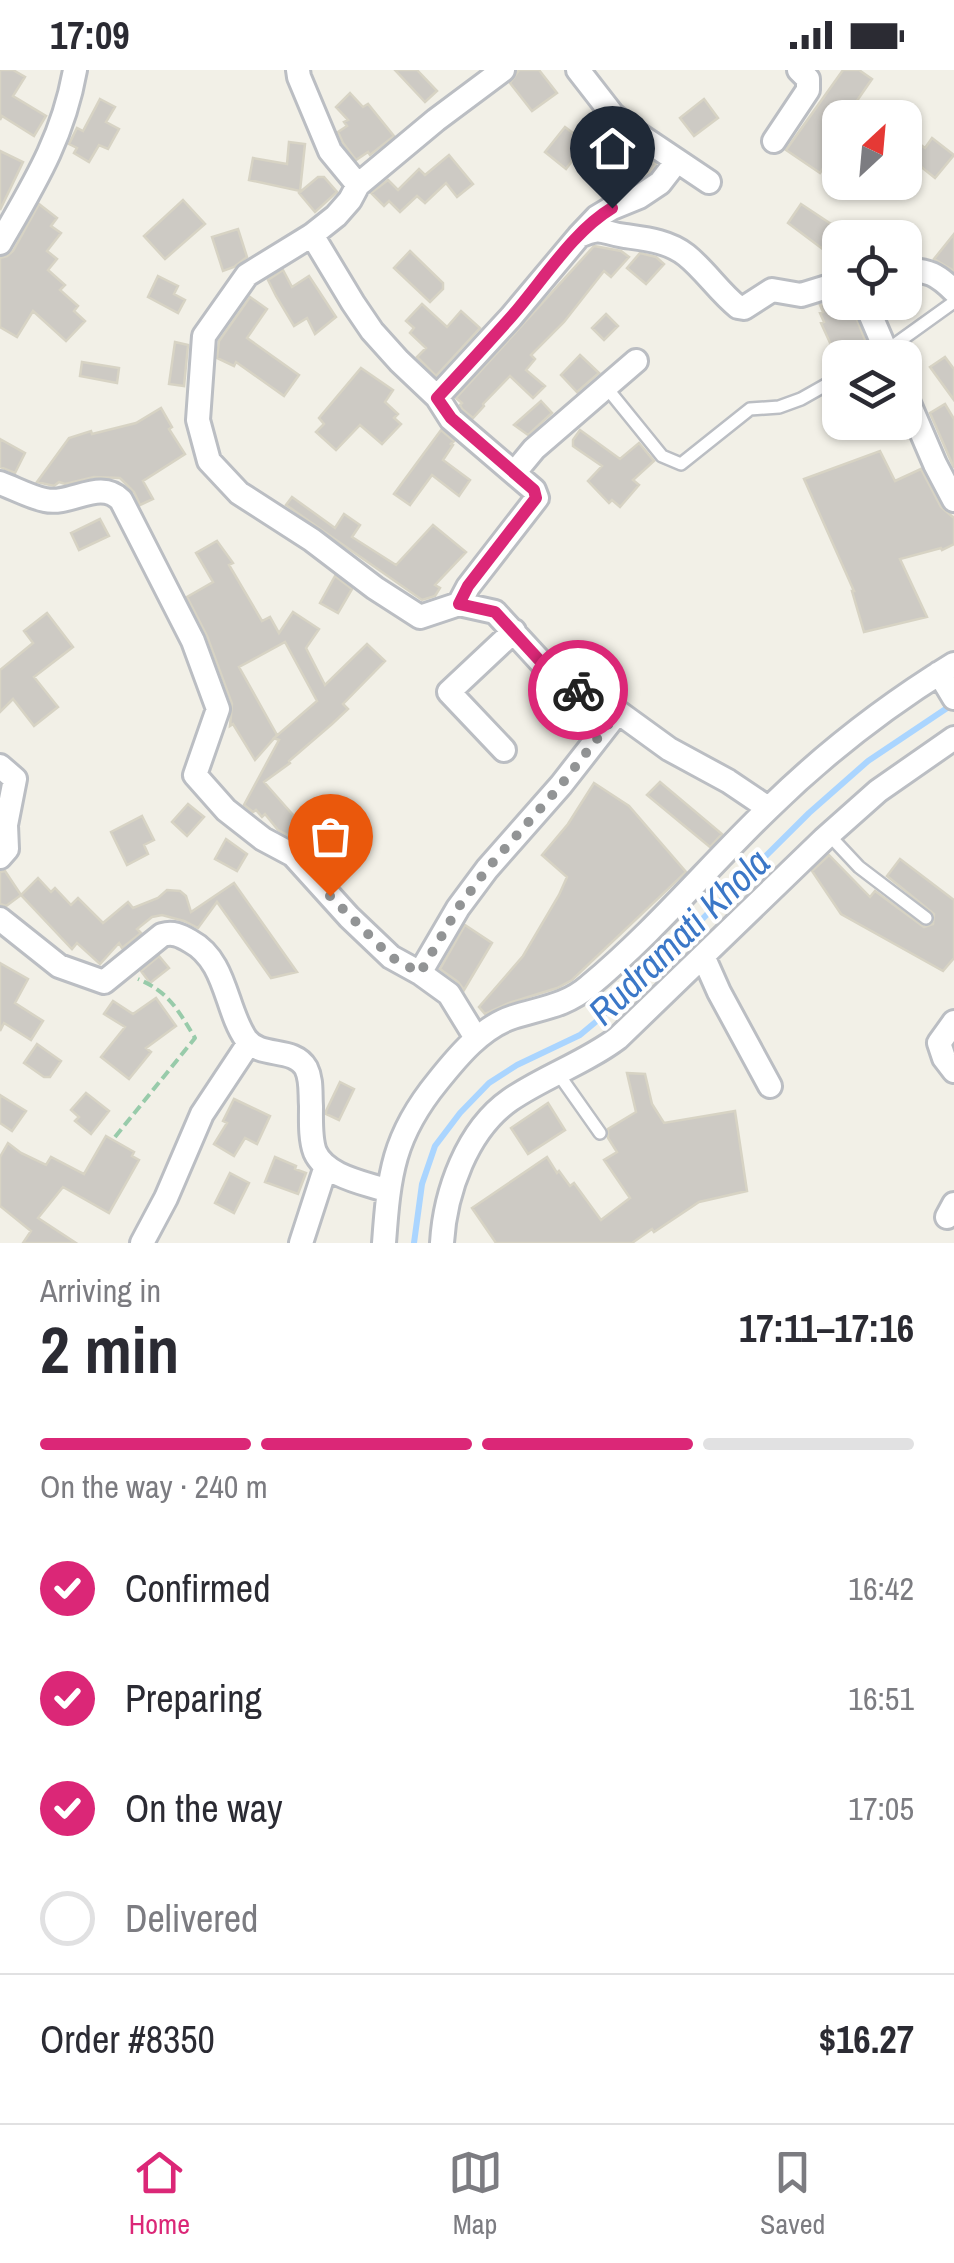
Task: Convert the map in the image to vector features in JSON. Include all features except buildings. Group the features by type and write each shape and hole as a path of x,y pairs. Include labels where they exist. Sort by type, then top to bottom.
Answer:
{"street":[{"path":"0,243 60,132 75,70"},
{"path":"298,70 330,151 358,186"},
{"path":"503,70 472,79 436,120 358,186 336,216 248,275 204,336 198,420 209,461 239,493 420,617 459,604 495,612 552,674 768,808"},
{"path":"578,70 613,115 632,132 709,182"},
{"path":"774,140 808,90 808,79 799,70"},
{"path":"437,398 597,217 660,184 677,161"},
{"path":"579,236 594,229 671,246 728,299 744,308 772,290 801,295 822,289"},
{"path":"312,234 372,331 437,398 451,418 534,490 536,498 468,586 459,604"},
{"path":"922,272 941,278 954,291"},
{"path":"514,472 534,448 636,361"},
{"path":"922,434 954,500"},
{"path":"0,482 46,500 101,490 121,500 193,641 218,709 195,776 226,810 263,839 293,855 348,917 391,957 450,994 476,1038"},
{"path":"504,750 450,692 514,631"},
{"path":"384,1243 388,1191 398,1147 413,1114 476,1038 509,1018 546,1010 588,987 819,762 902,698 948,681"},
{"path":"420,973 458,908 487,869 561,785 618,712"},
{"path":"442,1243 443,1224 455,1183 471,1144 497,1110 618,1038 878,791 954,738"},
{"path":"0,766 15,779 6,848 0,857"},
{"path":"0,919 59,966 104,982 162,935 174,932 194,942 206,952 222,980 248,1043 258,1049 294,1056 304,1064 310,1080 315,1152 326,1166 344,1176 388,1191"},
{"path":"703,956 770,1086"},
{"path":"954,1022 938,1042 954,1070"},
{"path":"142,1243 202,1114 248,1043"},
{"path":"302,1243 326,1166"}],"lane":[{"path":"905,340 954,302"},
{"path":"606,387 662,456 680,464 750,409 779,407 822,387"},
{"path":"829,835 859,867 926,918"},
{"path":"558,1072 600,1132"}],"path":[{"path":"114,1137 195,1038 180,1012 159,988 120,970"}],"waterway":[{"name":"Rudramati Khola","path":"414,1243 422,1184 435,1146 489,1083 580,1035 809,813 868,761 953,704"}],"way so far":[{"path":"330,896 391,957 420,973 458,908 487,869 561,785 618,712 578,690"}],"route":[{"path":"578,690 552,674 495,612 459,604 468,586 536,498 534,490 451,418 437,398 579,236 612,208"}]}
